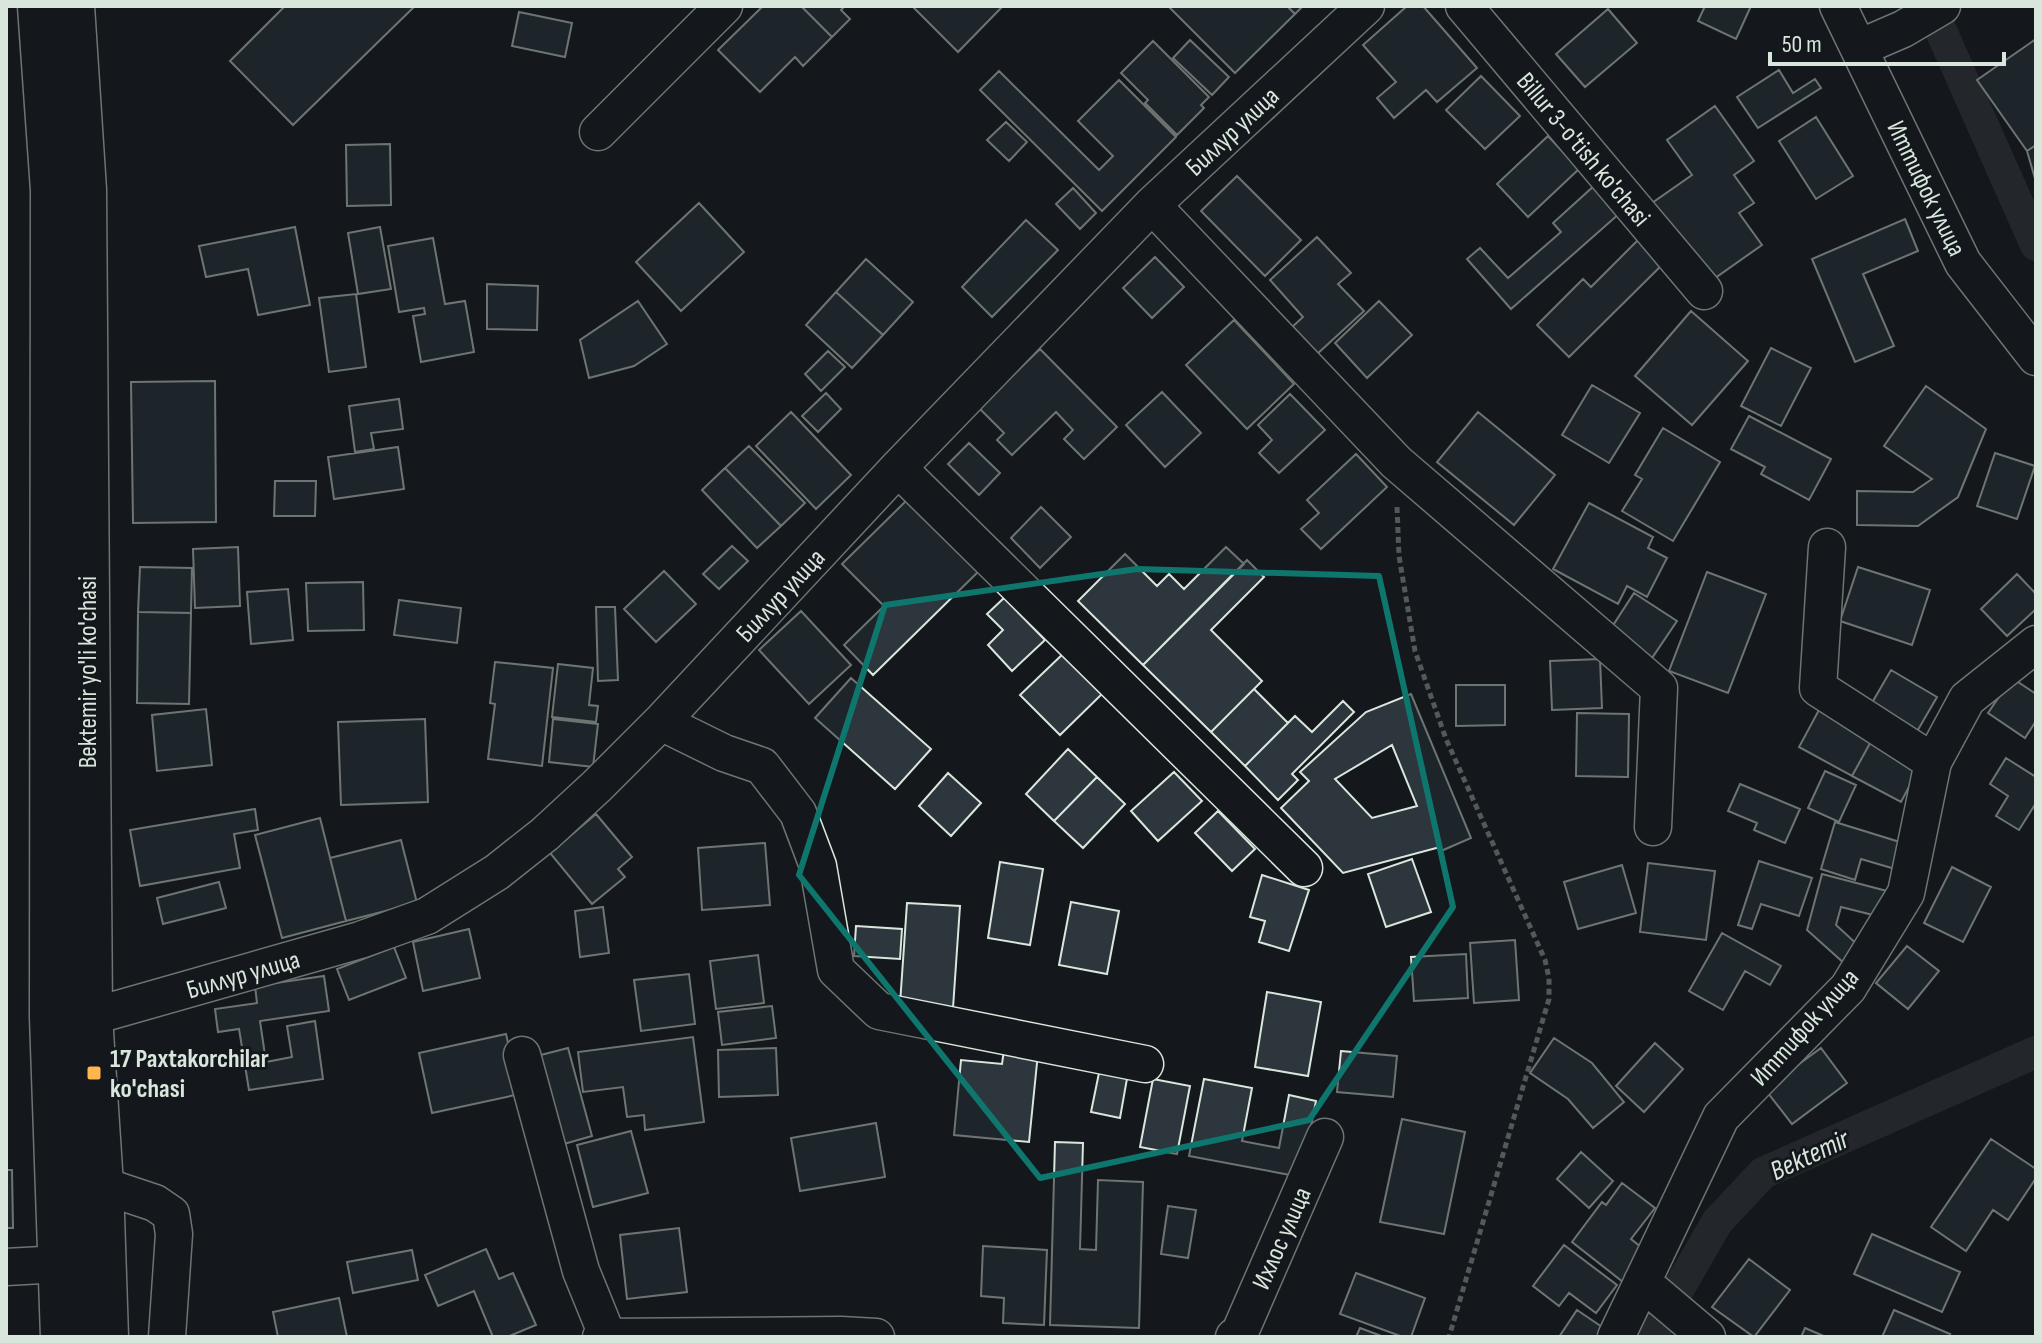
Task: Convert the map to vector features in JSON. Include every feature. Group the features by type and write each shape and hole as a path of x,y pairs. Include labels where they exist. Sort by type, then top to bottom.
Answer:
{"highway":[{"name":"Bektemir yo'li ko'chasi","path":"40,6 53,190 52,1017 63,1337"},
{"name":"Bektemir yo'li ko'chasi","path":"72,6 84,190 90,1017 101,1185 106,1337"}],"street":[{"path":"598,132 724,6"},
{"name":"Биллур улица","path":"90,1017 347,944 427,916 497,872 545,834 661,722 898,468 1152,205 1366,6"},
{"name":"Billur 3-o'tish ko'chasi","path":"1464,6 1704,291"},
{"name":"Иттифок улица","path":"1838,6 1963,263 2036,357"},
{"path":"1859,48 1903,29 1942,6"},
{"path":"1152,205 1396,462 1659,688 1653,827"},
{"path":"898,468 1304,868"},
{"path":"1827,547 1818,688 1933,762"},
{"name":"Иттифок улица","path":"1616,1337 1649,1288 1721,1117 1848,988 1906,893 1933,762 1967,699 2036,644"},
{"path":"661,722 724,753 762,766 780,789 798,813 818,866 836,970 879,1011 1145,1064"},
{"path":"522,1055 581,1271 604,1336 853,1336"},
{"name":"Ихлос улица","path":"1234,1337 1240,1332 1325,1137"},
{"path":"101,1185 155,1203 171,1214 174,1234 167,1337"},
{"path":"6,1267 61,1264"},
{"path":"1649,1288 1702,1334"}],"path":[{"path":"1396,462 1399,556 1415,651 1446,739 1545,960 1549,978 1549,999 1449,1337"}],"highlighted area":[{"path":"1137,569 1379,576 1453,907 1309,1120 1040,1178 799,875 885,605"}],"building":[{"path":"285,6 415,6 293,125 230,61"},
{"path":"763,6 801,6 832,37 803,66 795,57 760,92 718,50"},
{"path":"801,6 845,6 841,10 850,19 832,37"},
{"path":"912,6 1003,6 958,52"},
{"path":"1168,6 1287,6 1295,14 1235,73"},
{"path":"1287,6 1303,6 1295,14"},
{"path":"1407,6 1423,6 1477,68 1437,102 1426,90 1394,118 1377,98 1396,82 1363,45"},
{"path":"1705,6 1751,6 1736,39 1698,21"},
{"path":"1608,9 1637,43 1585,87 1556,54"},
{"path":"519,12 572,23 565,57 512,46"},
{"path":"2036,39 2036,145 2027,151 1977,80"},
{"path":"1190,40 1229,77 1212,95 1173,58"},
{"path":"1153,41 1209,97 1201,105 1204,108 1177,135 1121,73"},
{"path":"1779,70 1793,93 1815,79 1821,88 1758,128 1737,97"},
{"path":"999,71 1099,170 1113,156 1078,121 1119,80 1176,137 1102,211 980,90"},
{"path":"1481,76 1520,116 1485,149 1446,110"},
{"path":"1715,106 1754,161 1734,175 1754,203 1739,213 1762,245 1708,283 1652,203 1692,175 1667,140"},
{"path":"1816,117 1853,176 1816,199 1779,141"},
{"path":"1006,122 1027,142 1009,161 987,140"},
{"path":"1548,136 1579,169 1528,217 1497,184"},
{"path":"390,144 391,205 347,206 346,145"},
{"path":"2036,145 2036,182 2027,151"},
{"path":"1237,176 1301,240 1265,276 1201,211"},
{"path":"1595,185 1620,213 1511,309 1467,259 1480,248 1508,278 1561,232 1553,223"},
{"path":"1073,188 1096,213 1080,229 1056,204"},
{"path":"699,203 744,252 681,311 636,262"},
{"path":"1905,219 1918,251 1863,274 1894,346 1855,362 1812,259"},
{"path":"1026,220 1058,250 992,317 962,287"},
{"path":"295,227 310,305 258,315 248,269 206,277 199,246"},
{"path":"380,227 391,289 358,294 348,233"},
{"path":"1644,234 1669,258 1569,357 1537,325 1583,279 1591,287"},
{"path":"1317,237 1351,273 1338,284 1364,311 1316,355 1291,328 1303,317 1270,280"},
{"path":"433,238 445,304 465,301 474,352 421,362 413,316 425,314 424,308 399,312 388,246"},
{"path":"1155,257 1184,287 1152,318 1123,288"},
{"path":"866,259 913,302 883,335 836,292"},
{"path":"487,284 538,286 537,330 487,329"},
{"path":"836,292 883,335 852,368 806,325"},
{"path":"356,294 366,367 329,372 319,298"},
{"path":"638,301 667,344 634,366 589,378 580,340"},
{"path":"1379,301 1412,335 1367,378 1335,343"},
{"path":"1691,311 1748,361 1692,425 1635,376"},
{"path":"1234,320 1294,384 1247,429 1186,365"},
{"path":"1771,348 1811,368 1781,426 1741,406"},
{"path":"1040,349 1117,427 1084,459 1064,439 1073,430 1056,412 1012,455 997,440 1004,433 979,408"},
{"path":"828,351 845,367 821,391 805,374"},
{"path":"215,381 216,522 133,523 131,382"},
{"path":"1592,385 1640,413 1609,463 1562,435"},
{"path":"1926,386 1986,429 1958,497 1918,526 1857,525 1857,491 1913,492 1932,479 1884,446"},
{"path":"1162,392 1201,433 1165,467 1126,425"},
{"path":"826,393 841,409 818,432 802,416"},
{"path":"1290,394 1325,430 1279,473 1259,453 1272,440 1258,425"},
{"path":"399,399 403,429 371,433 374,449 355,452 349,406"},
{"path":"791,412 851,475 816,509 756,446"},
{"path":"1478,412 1555,475 1514,525 1437,462"},
{"path":"1749,416 1831,459 1809,500 1761,474 1765,467 1731,449"},
{"path":"1663,428 1720,462 1673,541 1622,511 1642,479 1635,475"},
{"path":"969,443 1000,473 979,495 948,464"},
{"path":"749,446 805,503 781,526 725,468"},
{"path":"398,447 404,489 334,499 328,457"},
{"path":"1995,453 2035,466 2017,519 1977,506"},
{"path":"1356,454 1387,487 1321,549 1301,529 1319,513 1307,500"},
{"path":"725,468 781,526 757,548 702,490"},
{"path":"275,481 316,481 315,516 274,516"},
{"path":"910,497 981,569 873,675 844,645 884,606 842,564"},
{"path":"1589,503 1653,537 1648,548 1667,558 1647,597 1627,586 1618,604 1553,569"},
{"path":"1041,507 1071,537 1040,568 1011,538"},
{"path":"732,546 748,561 719,589 703,574"},
{"path":"238,547 240,606 195,608 193,549"},
{"path":"1226,547 1244,564 1143,665 1078,601 1125,554 1157,586 1169,574 1184,589"},
{"path":"1247,560 1264,577 1211,630 1262,681 1211,732 1143,665"},
{"path":"140,567 192,568 191,613 138,612"},
{"path":"1858,567 1930,590 1912,645 1840,621"},
{"path":"664,571 696,604 656,642 624,609"},
{"path":"1707,572 1766,594 1728,693 1669,671"},
{"path":"2017,574 2036,594 2036,609 2007,636 1981,609"},
{"path":"363,582 364,630 308,631 306,583"},
{"path":"288,589 293,640 251,644 247,592"},
{"path":"1634,593 1677,621 1652,658 1610,630"},
{"path":"1004,598 1045,640 1012,671 988,645 1003,630 987,614"},
{"path":"399,600 461,608 457,643 394,635"},
{"path":"596,607 615,607 618,680 598,681"},
{"path":"801,611 851,665 809,704 759,650"},
{"path":"138,612 191,613 189,704 137,703"},
{"path":"1066,651 1105,691 1060,735 1020,695"},
{"path":"1600,659 1602,708 1552,710 1550,661"},
{"path":"495,662 553,668 542,766 488,759 495,704 490,703"},
{"path":"558,664 593,668 589,705 598,706 596,722 552,717"},
{"path":"1891,670 1937,697 1915,735 1869,708"},
{"path":"851,678 931,749 895,789 815,718"},
{"path":"2012,678 2036,694 2036,721 2025,738 1988,713"},
{"path":"1456,685 1505,685 1505,725 1456,726"},
{"path":"1254,689 1288,723 1245,766 1211,732"},
{"path":"1411,694 1471,838 1441,851 1440,847 1343,873 1281,808 1309,781 1300,772 1366,712","holes":["1392,745 1417,806 1372,818 1335,779"]},
{"path":"1343,701 1354,712 1292,774 1298,780 1278,800 1245,766 1295,716 1312,732"},
{"path":"1820,708 1874,736 1852,776 1799,747"},
{"path":"206,709 212,765 157,771 152,715"},
{"path":"1577,713 1629,714 1628,777 1576,776"},
{"path":"425,719 428,802 341,805 338,722"},
{"path":"553,719 598,724 593,767 549,762"},
{"path":"1874,736 1922,762 1901,802 1852,776"},
{"path":"1068,749 1097,777 1054,821 1026,794"},
{"path":"2006,758 2036,777 2036,803 2019,830 1996,816 2008,796 1990,784"},
{"path":"1825,771 1856,785 1839,822 1808,808"},
{"path":"1174,772 1202,801 1158,841 1131,811"},
{"path":"948,773 981,803 951,836 919,806"},
{"path":"1097,777 1125,804 1083,848 1054,821"},
{"path":"1740,784 1800,809 1785,843 1754,830 1757,823 1728,811"},
{"path":"255,809 258,830 234,834 240,868 140,886 130,830"},
{"path":"1218,811 1255,849 1232,871 1195,833"},
{"path":"596,814 632,857 618,869 625,877 592,904 550,853"},
{"path":"320,818 346,921 282,938 255,835"},
{"path":"1835,822 1903,843 1895,869 1861,859 1855,880 1821,869"},
{"path":"401,840 417,903 346,921 330,858"},
{"path":"765,843 770,905 702,910 698,848"},
{"path":"1412,859 1431,912 1386,927 1368,874"},
{"path":"1759,861 1812,878 1799,916 1761,904 1752,929 1738,925"},
{"path":"1000,862 1043,869 1030,945 988,938"},
{"path":"1648,863 1715,871 1706,940 1640,932"},
{"path":"1622,865 1636,913 1578,929 1564,882"},
{"path":"1952,867 1991,887 1963,942 1924,923"},
{"path":"1822,874 1887,891 1881,917 1841,907 1836,925 1860,947 1845,964 1807,930"},
{"path":"1262,875 1309,890 1289,951 1259,942 1265,921 1250,917"},
{"path":"219,882 226,908 163,924 157,898"},
{"path":"1071,902 1119,911 1107,974 1059,965"},
{"path":"907,903 960,906 953,1008 900,1004"},
{"path":"603,907 609,953 580,957 575,911"},
{"path":"856,926 902,929 900,959 854,956"},
{"path":"469,929 480,978 423,991 413,942"},
{"path":"1722,933 1781,966 1770,985 1745,971 1723,1010 1689,991"},
{"path":"1515,940 1519,1000 1474,1003 1470,943"},
{"path":"1907,946 1939,971 1908,1009 1876,983"},
{"path":"394,947 406,978 349,1000 337,969"},
{"path":"1466,954 1468,998 1414,1001 1411,957"},
{"path":"758,955 764,1003 716,1009 710,961"},
{"path":"689,974 695,1024 641,1031 634,980"},
{"path":"324,976 329,1011 260,1021 266,1062 292,1057 287,1026 315,1021 323,1079 249,1090 239,1029 218,1032 215,1009 257,1003 255,986"},
{"path":"1267,992 1321,1002 1308,1076 1255,1067"},
{"path":"772,1006 776,1038 722,1045 718,1012"},
{"path":"506,1034 520,1094 432,1113 419,1053"},
{"path":"693,1037 704,1122 645,1130 644,1115 627,1117 623,1087 583,1092 578,1052"},
{"path":"1554,1038 1592,1063 1624,1102 1593,1128 1568,1099 1530,1073"},
{"path":"1655,1043 1683,1069 1644,1112 1616,1086"},
{"path":"568,1048 592,1136 557,1146 533,1057"},
{"path":"776,1048 778,1095 719,1097 718,1050"},
{"path":"1821,1048 1847,1083 1792,1124 1761,1084 1791,1070"},
{"path":"1004,1050 1038,1053 1029,1142 954,1135 961,1060 1002,1064"},
{"path":"1341,1051 1397,1056 1393,1097 1337,1092"},
{"path":"1100,1068 1128,1073 1120,1118 1091,1112"},
{"path":"1153,1079 1190,1086 1177,1154 1140,1147"},
{"path":"1204,1079 1252,1088 1242,1141 1279,1148 1289,1095 1316,1101 1301,1177 1189,1156"},
{"path":"1402,1119 1465,1132 1444,1234 1380,1222"},
{"path":"876,1123 885,1177 800,1191 791,1138"},
{"path":"631,1131 648,1193 593,1207 577,1145"},
{"path":"1991,1139 2036,1169 2036,1178 2008,1220 1993,1210 1966,1251 1931,1227"},
{"path":"1055,1142 1083,1143 1080,1249 1096,1250 1098,1180 1143,1182 1139,1328 1050,1325"},
{"path":"1581,1152 1613,1181 1589,1208 1557,1179"},
{"path":"6,1170 12,1170 13,1228 6,1228"},
{"path":"1622,1183 1655,1208 1631,1239 1646,1251 1623,1282 1572,1242 1602,1202 1606,1205"},
{"path":"1168,1206 1196,1210 1188,1258 1161,1254"},
{"path":"679,1228 687,1292 627,1299 620,1235"},
{"path":"1872,1234 1960,1272 1942,1312 1854,1274"},
{"path":"1564,1245 1617,1285 1596,1313 1569,1293 1559,1306 1533,1286"},
{"path":"983,1246 1047,1250 1044,1325 1003,1323 1004,1298 981,1296"},
{"path":"486,1249 499,1279 513,1273 536,1325 507,1337 493,1337 474,1291 438,1306 425,1275"},
{"path":"412,1250 418,1280 353,1293 347,1262"},
{"path":"1749,1259 1790,1290 1754,1337 1712,1307"},
{"path":"1356,1273 1425,1298 1411,1337 1403,1337 1340,1314"},
{"path":"339,1298 347,1337 278,1337 273,1312"},
{"path":"1577,1310 1605,1329 1600,1337 1559,1337"},
{"path":"1894,1310 1950,1334 1948,1337 1882,1337"},
{"path":"1360,1328 1384,1337 1356,1337"},
{"path":"1805,1328 1826,1337 1801,1337"}],"waterway":[{"name":"Bektemir","path":"1930,6 2036,245"},
{"name":"Bektemir","path":"1651,1337 1717,1222 1763,1173 2036,1052"}],"place":[{"name":"17 Paxtakorchilar ko'chasi","path":"94,1073"}]}
